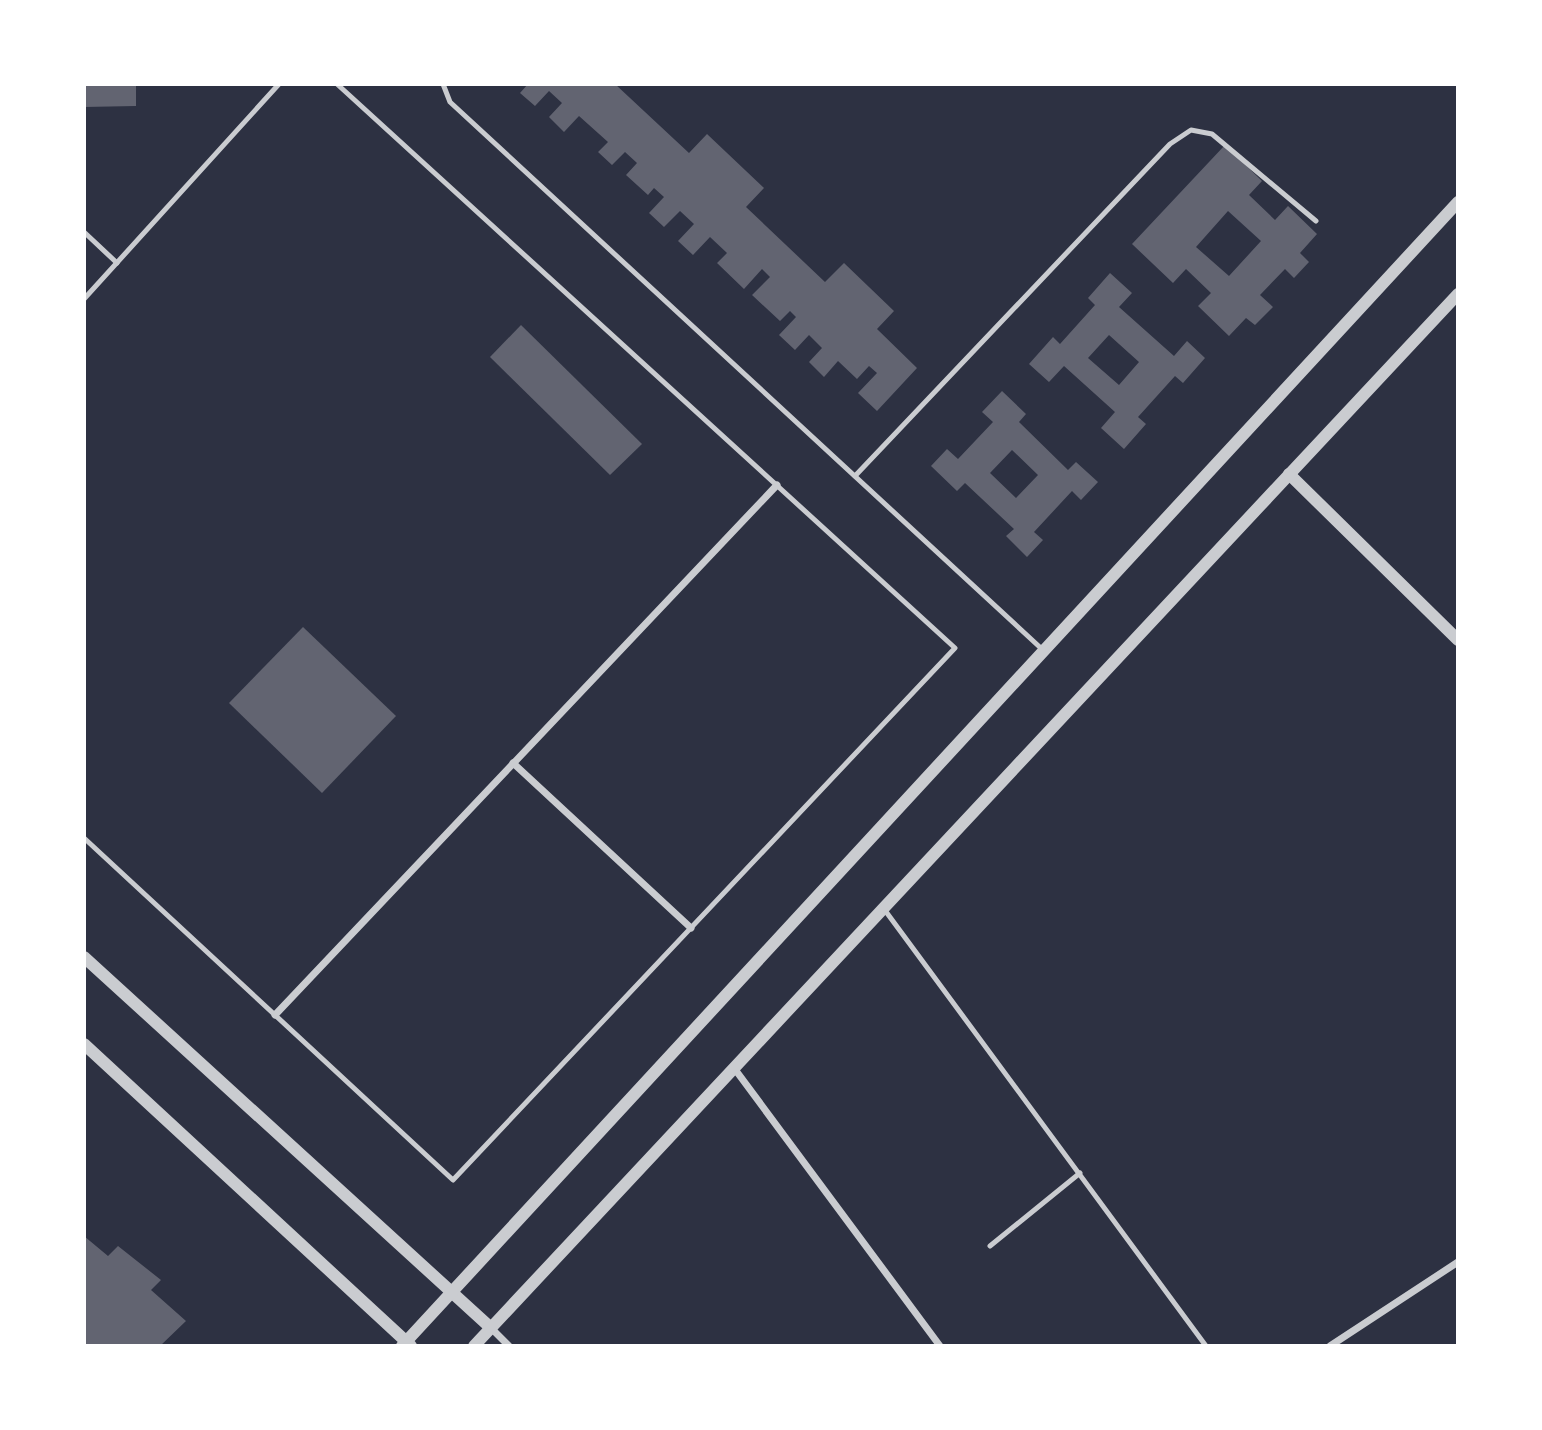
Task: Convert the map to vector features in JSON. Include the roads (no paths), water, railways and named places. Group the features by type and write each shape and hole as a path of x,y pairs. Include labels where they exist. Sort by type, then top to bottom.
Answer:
{"street":[{"path":"84,1044 407,1345 451,1293 1458,202"},
{"path":"474,1346 1458,294"},
{"path":"1289,474 1458,640"},
{"path":"275,1015 777,485"},
{"path":"513,763 691,928"},
{"path":"84,957 509,1346"},
{"path":"734,1068 940,1346"},
{"path":"1330,1346 1458,1262"}],"lane":[{"path":"84,299 279,84"},
{"path":"84,838 453,1180 956,648 337,84"},
{"path":"443,84 450,102 1044,652"},
{"path":"855,477 1170,144 1191,130 1212,134 1317,221"},
{"path":"84,232 117,263"},
{"path":"884,909 1206,1346"},
{"path":"990,1246 1080,1173"}]}
